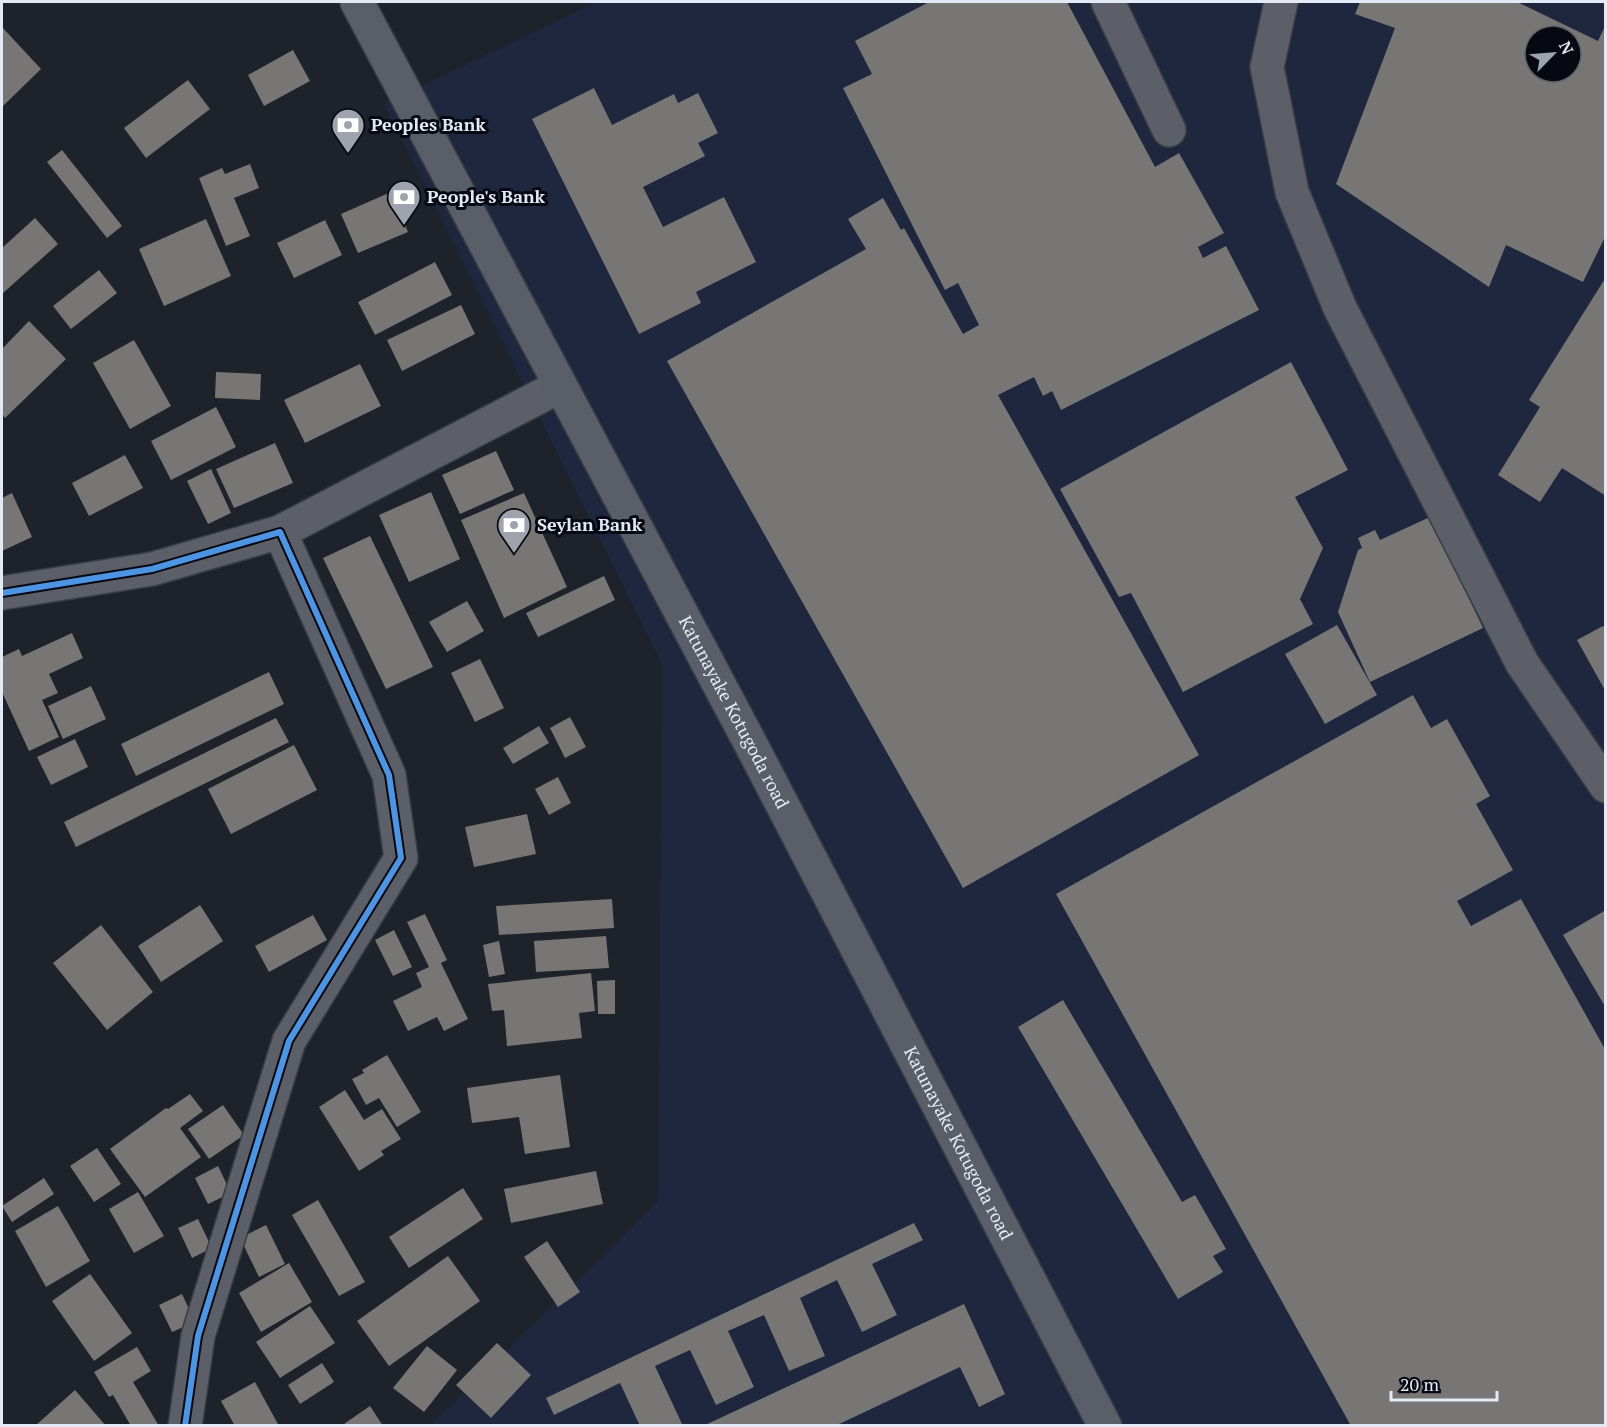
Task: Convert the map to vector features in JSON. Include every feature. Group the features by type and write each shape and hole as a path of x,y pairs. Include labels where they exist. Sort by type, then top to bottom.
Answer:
{"main road":[{"name":"Katunayake Kotugoda road","path":"357,2 761,764 1105,1425"}],"street":[{"path":"1108,2 1169,130"},
{"path":"1281,2 1267,67 1292,192 1318,255 1340,308 1522,663 1605,786"},
{"path":"2,593 152,569 280,532 560,386"},
{"path":"185,1425 198,1336 289,1041 401,858 388,775 280,532"}],"shaded area":[{"path":"596,2 1605,2 1605,1425 431,1425 658,1201 662,664 384,104"}],"building":[{"path":"929,2 1067,2 1155,167 1179,153 1224,233 1198,247 1203,258 1226,246 1259,310 1061,410 1052,391 1043,396 1034,377 998,395 1199,755 963,888 667,361 866,249 848,219 883,198 901,230 904,228 963,334 979,325 958,283 945,290 843,88 872,74 855,41"},
{"path":"1360,2 1517,2 1563,24 1523,24 1523,84 1583,84 1583,34 1598,41 1606,24 1606,235 1583,282 1506,245 1489,287 1336,184 1395,28 1355,14"},
{"path":"2,27 41,69 3,106 2,104"},
{"path":"293,50 310,81 264,106 248,75"},
{"path":"188,80 210,109 146,158 124,128"},
{"path":"594,88 612,125 674,94 678,103 698,93 718,133 698,143 705,156 643,187 663,227 724,197 756,262 696,292 701,303 639,334 532,119"},
{"path":"62,150 122,226 107,238 47,162"},
{"path":"250,164 259,188 234,198 250,236 226,246 199,178 222,168 225,174"},
{"path":"391,192 408,232 358,253 341,214"},
{"path":"35,218 58,244 3,293 2,248"},
{"path":"206,219 231,276 164,306 139,249"},
{"path":"325,220 342,255 294,278 277,243"},
{"path":"435,262 452,295 375,335 358,302"},
{"path":"99,270 117,293 71,329 53,306"},
{"path":"1606,277 1606,496 1562,468 1540,502 1498,475 1540,407 1529,400"},
{"path":"461,305 475,334 402,371 387,340"},
{"path":"29,321 66,359 5,418 2,414 2,349"},
{"path":"134,340 171,406 130,429 93,363"},
{"path":"1291,362 1348,470 1295,497 1323,548 1300,599 1313,624 1183,692 1131,593 1119,597 1060,489"},
{"path":"360,364 381,406 305,443 284,400"},
{"path":"216,372 261,374 260,400 215,398"},
{"path":"216,407 236,447 171,480 151,441"},
{"path":"275,443 293,483 234,508 216,469"},
{"path":"496,451 514,490 460,514 442,475"},
{"path":"125,455 143,488 89,516 72,483"},
{"path":"211,469 231,513 208,524 187,481"},
{"path":"431,492 460,559 409,582 379,515"},
{"path":"12,493 32,537 2,551 2,498"},
{"name":"Seylan Bank","path":"524,493 567,587 504,618 461,520"},
{"path":"1430,517 1483,628 1370,682 1338,612 1358,550 1362,548 1358,538 1375,530 1380,540"},
{"path":"370,536 433,667 386,689 323,558"},
{"path":"604,576 615,600 538,637 526,613"},
{"path":"467,601 484,631 447,652 429,622"},
{"path":"1337,625 1377,695 1325,724 1285,654"},
{"path":"1603,626 1606,630 1606,692 1577,640"},
{"path":"72,633 83,658 49,674 58,693 42,700 59,737 29,751 2,692 2,657 19,649 22,656"},
{"path":"480,659 504,708 475,722 451,673"},
{"path":"269,672 284,704 136,776 121,744"},
{"path":"91,686 106,719 63,739 48,706"},
{"path":"1413,695 1431,728 1447,719 1490,796 1476,804 1513,870 1457,901 1471,926 1521,899 1606,1051 1606,1426 1351,1426 1056,894"},
{"path":"570,717 586,747 565,758 550,728"},
{"path":"276,718 289,742 76,847 64,822"},
{"path":"539,726 549,743 513,764 503,748"},
{"path":"75,739 88,767 51,785 37,757"},
{"path":"294,745 317,790 231,834 208,789"},
{"path":"558,777 571,803 549,815 535,789"},
{"path":"527,814 536,854 474,867 465,827"},
{"path":"612,899 614,928 499,935 496,906"},
{"path":"200,905 223,941 161,982 138,946"},
{"path":"1606,910 1606,1008 1563,935"},
{"path":"425,914 447,960 441,963 468,1019 444,1031 437,1017 408,1031 393,1001 422,987 416,973 429,967 407,922"},
{"path":"313,915 327,940 269,972 255,946"},
{"path":"101,925 153,992 107,1030 53,963"},
{"path":"394,930 412,967 393,976 375,940"},
{"path":"606,936 609,968 536,972 534,941"},
{"path":"499,941 505,974 489,977 483,945"},
{"path":"591,973 595,1011 579,1013 582,1038 507,1046 504,1010 492,1011 488,984"},
{"path":"615,980 615,1014 598,1014 597,981"},
{"path":"1063,1000 1182,1202 1195,1195 1226,1249 1213,1256 1223,1272 1178,1299 1018,1027"},
{"path":"387,1055 421,1112 397,1127 379,1098 366,1105 352,1079 364,1073 362,1070"},
{"path":"560,1075 570,1147 525,1154 519,1117 472,1123 467,1088"},
{"path":"345,1090 364,1120 382,1109 401,1139 381,1151 384,1155 359,1171 319,1107"},
{"path":"190,1094 203,1111 180,1128 201,1157 145,1197 110,1149 166,1108 168,1109"},
{"path":"223,1105 244,1135 209,1159 188,1129"},
{"path":"97,1148 121,1184 94,1202 70,1166"},
{"path":"218,1166 231,1193 208,1204 195,1178"},
{"path":"596,1171 603,1204 511,1223 504,1189"},
{"path":"44,1178 54,1194 12,1222 2,1206"},
{"path":"463,1188 483,1219 409,1268 389,1237"},
{"path":"138,1192 164,1236 134,1253 109,1209"},
{"path":"318,1200 365,1282 339,1296 292,1215"},
{"path":"58,1206 90,1261 46,1287 15,1231"},
{"path":"198,1219 212,1248 192,1258 178,1228"},
{"path":"914,1223 923,1240 872,1264 897,1315 862,1332 837,1280 800,1298 825,1356 789,1371 764,1315 728,1331 754,1387 716,1405 690,1350 655,1366 682,1424 678,1426 640,1426 620,1383 554,1415 546,1398"},
{"path":"266,1225 285,1264 259,1277 240,1238"},
{"path":"547,1241 580,1292 558,1307 524,1257"},
{"path":"448,1256 480,1301 389,1366 357,1321"},
{"path":"289,1263 312,1302 261,1332 239,1293"},
{"path":"90,1274 132,1333 94,1361 52,1301"},
{"path":"182,1294 195,1322 172,1332 159,1305"},
{"path":"964,1304 1005,1394 979,1407 960,1367 835,1426 703,1426"},
{"path":"310,1306 335,1343 280,1378 256,1342"},
{"path":"497,1343 531,1375 491,1418 456,1385"},
{"path":"427,1346 457,1370 424,1412 393,1388"},
{"path":"137,1347 151,1371 133,1382 159,1426 131,1426 113,1395 109,1397 94,1372"},
{"path":"322,1363 334,1382 300,1404 288,1385"},
{"path":"255,1382 279,1426 235,1426 221,1401"},
{"path":"75,1390 106,1426 35,1426"},
{"path":"370,1406 383,1426 341,1426"}],"cycle path":[{"path":"2,593 152,569 280,532 389,775 401,858 289,1041 198,1336 185,1426"}],"place":[{"name":"Peoples Bank","path":"348,154"},
{"name":"People's Bank","path":"404,226"},
{"name":"Seylan Bank","path":"514,554"}]}
